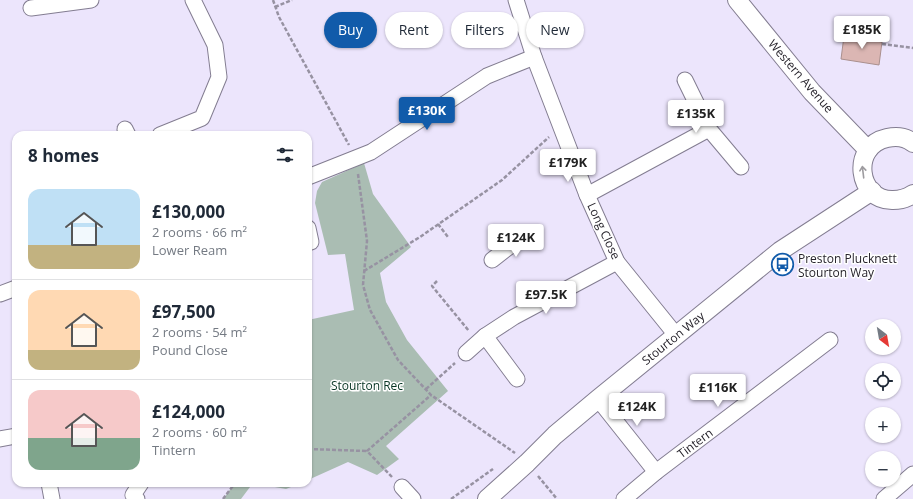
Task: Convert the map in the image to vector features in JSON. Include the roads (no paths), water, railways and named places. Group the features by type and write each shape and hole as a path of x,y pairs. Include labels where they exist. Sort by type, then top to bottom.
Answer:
{"street":[{"path":"31,8 91,0"},
{"path":"170,131 202,118 218,77 215,45 193,0"},
{"name":"Long Close","path":"516,0 534,57 587,195 617,262 676,335"},
{"name":"Western Avenue","path":"738,0 812,92 868,150"},
{"path":"312,175 371,152 487,76 534,57"},
{"path":"685,80 709,129 741,167"},
{"path":"587,195 709,129"},
{"path":"913,143 902,138 892,137 874,143 868,150 862,167 866,184 872,192 880,197 890,200 900,200 913,194"},
{"name":"Stourton Way","path":"487,499 556,435 598,399 780,251 872,192"},
{"path":"492,260 523,236"},
{"path":"466,353 482,339 514,317 617,262"},
{"path":"0,294 12,290"},
{"path":"482,339 517,379"},
{"name":"Tintern","path":"624,499 656,472 830,340"},
{"path":"598,399 656,472"},
{"path":"0,439 12,437"},
{"path":"884,499 911,480"},
{"path":"50,487 52,499"},
{"path":"402,487 413,499"}],"place":[{"name":"Preston Plucknett Stourton Way","path":"783,265"}],"park label":[{"name":"Stourton Rec","path":"367,385"}]}
